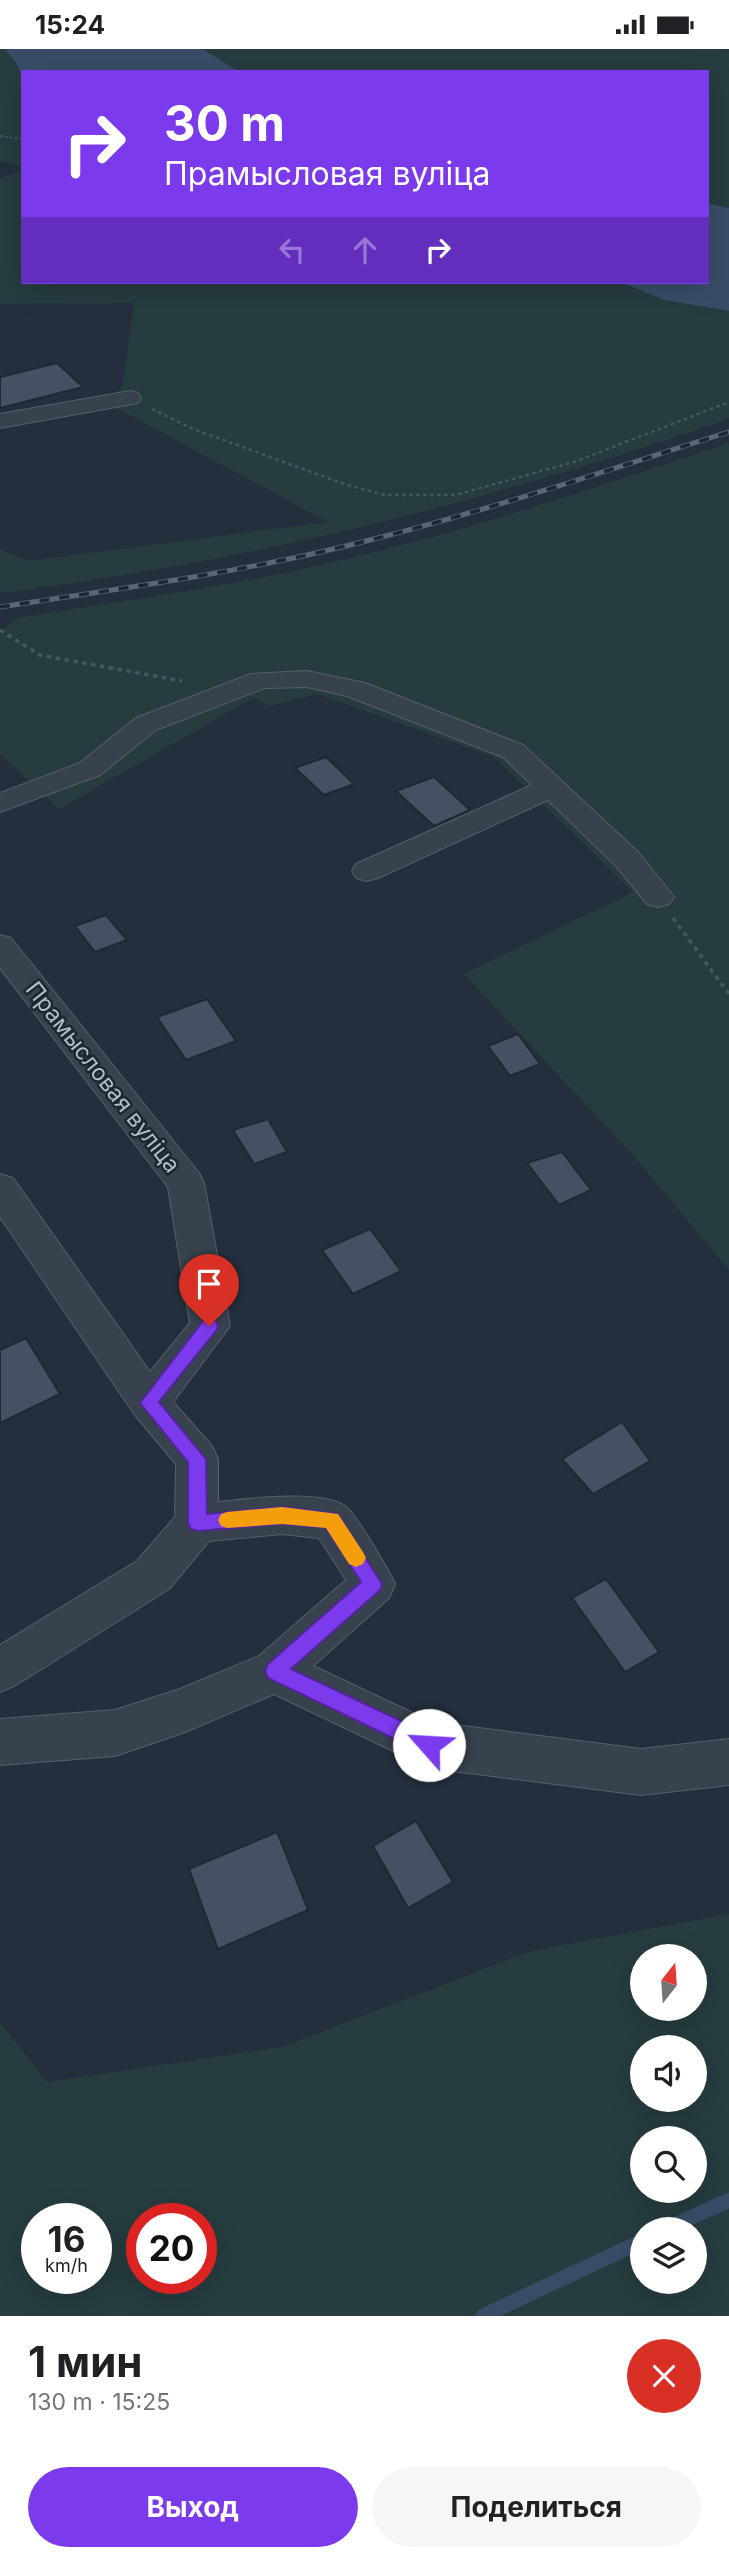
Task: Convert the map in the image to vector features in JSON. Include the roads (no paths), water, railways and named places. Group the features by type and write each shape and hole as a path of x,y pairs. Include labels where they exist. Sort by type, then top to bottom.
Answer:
{"street":[{"path":"0,421 130,398"},
{"path":"0,803 90,769 146,724 261,680 307,679 355,689 513,751 628,860 658,897"},
{"path":"367,871 553,787"},
{"name":"Прамысловая вуліца","path":"0,946 186,1183 209,1326 149,1403"},
{"path":"0,1188 149,1403 197,1459 198,1523 153,1575 0,1669"},
{"path":"0,1742 115,1733 185,1710 275,1671 373,1584 331,1520 282,1515 198,1523"},
{"path":"275,1671 429,1745 641,1772 729,1762"}],"water":[{"path":"5,49 203,49 236,70 21,70 21,74"},
{"path":"709,203 729,208 729,311 664,300 626,284 709,284"}],"waterway":[{"path":"692,2217 729,2200"},
{"path":"483,2316 630,2247"}],"railway":[{"path":"0,607 222,572 354,544 496,505 729,432"}]}
